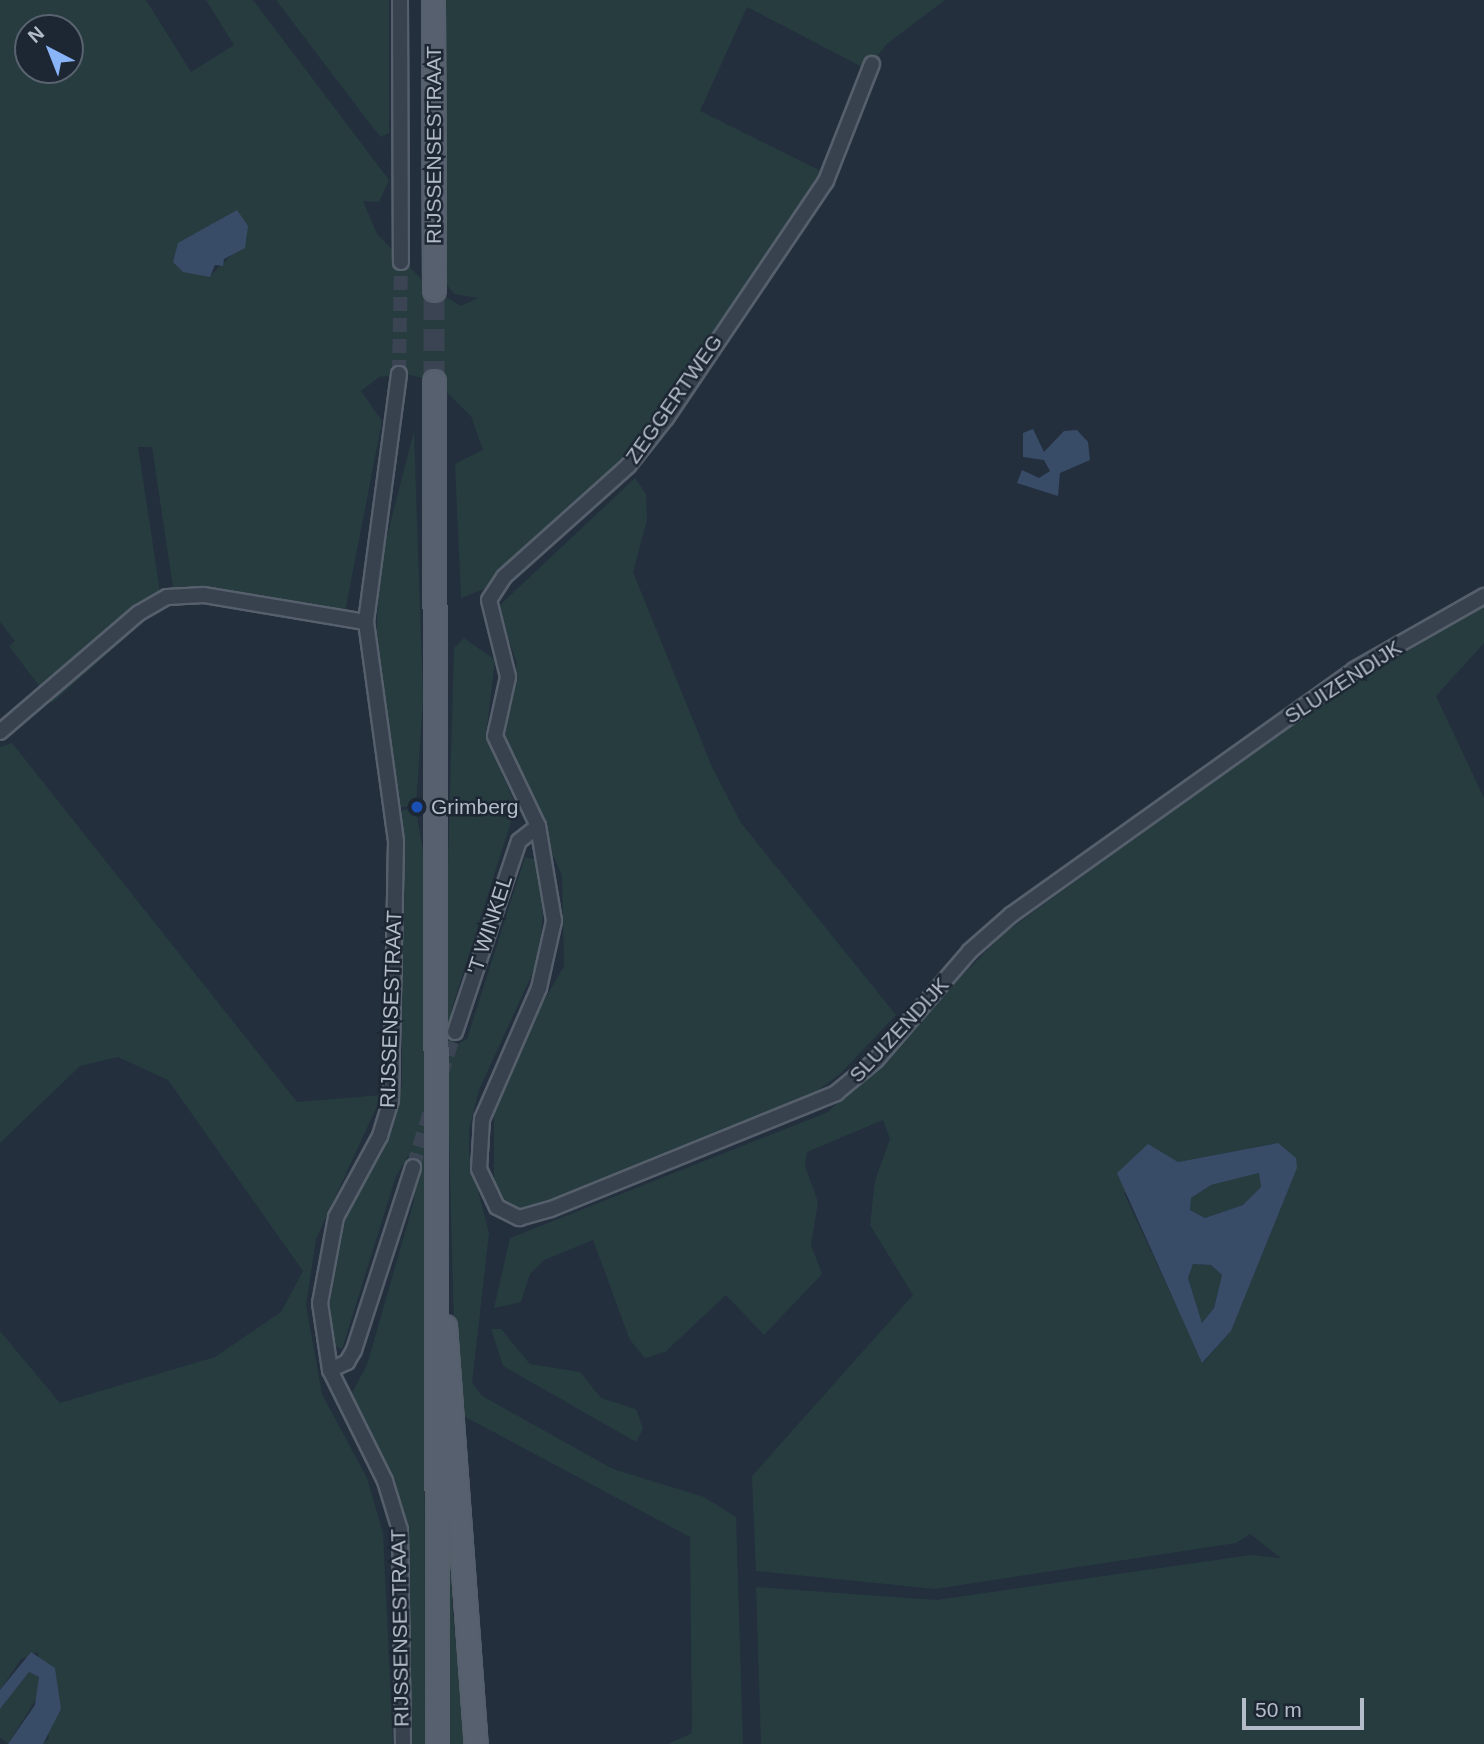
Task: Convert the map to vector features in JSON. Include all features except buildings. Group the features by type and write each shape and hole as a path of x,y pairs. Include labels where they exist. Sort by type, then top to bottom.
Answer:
{"main road":[{"name":"RIJSSENSESTRAAT","path":"433,0 434,290"},
{"name":"RIJSSENSESTRAAT","path":"434,381 438,1272 475,1744"},
{"name":"RIJSSENSESTRAAT","path":"437,1744 432,1339 438,1272"}],"street":[{"name":"RIJSSENSESTRAAT","path":"400,0 401,262"},
{"name":"ZEGGERTWEG","path":"538,826 495,736 508,677 491,595 628,466 666,418 826,181 872,64"},
{"name":"RIJSSENSESTRAAT","path":"400,374 366,622 396,842 393,1076 385,1125 345,1198 324,1256 320,1303 330,1370 385,1481 400,1530 403,1744"},
{"path":"0,732 139,613 167,597 204,595 366,622"},
{"name":"SLUIZENDIJK","path":"538,826 554,898 551,939 539,988 487,1096 479,1151 484,1192 519,1218 836,1093 876,1060 970,951 1011,915 1354,670 1484,596"},
{"name":"'T WINKEL","path":"454,1032 519,841 538,826"},
{"path":"330,1370 348,1362 354,1350 413,1167"}],"green space":[{"path":"0,0 146,0 191,72 234,45 206,0 253,0 389,180 379,202 363,201 377,234 427,285 461,306 478,298 454,294 438,273 443,0 945,0 888,43 866,69 747,7 700,111 827,174 615,473 484,589 461,598 455,464 483,450 471,416 435,381 406,374 379,377 361,391 382,421 345,612 175,601 152,447 138,447 162,605 52,703 9,646 15,641 0,622","holes":["250,237 210,276 195,274"]},
{"path":"276,0 389,0 389,133 381,137 374,129"},
{"path":"414,431 423,698 416,806 401,807 376,654 379,567"},
{"path":"635,478 646,494 647,520 633,572 712,767 741,823 896,1015 840,1074 801,1103 535,1211 514,1211 494,1193 494,1106 515,1051 564,966 562,876 504,739 517,664 498,607"},
{"path":"1484,605 1484,643 1436,696 1484,798 1484,1744 761,1744 756,1587 936,1600 1251,1555 1281,1558 1250,1534 1236,1543 935,1589 756,1571 752,1476 913,1295 870,1225 875,1181 890,1139 883,1120 807,1152 805,1166 818,1202 811,1245 822,1274 764,1335 726,1295 665,1352 645,1358 630,1340 593,1240 544,1260 530,1274 521,1302 494,1308 510,1238 828,1112 1003,934 1319,705","holes":["1278,1143 1297,1168 1231,1331 1203,1363 1124,1193 1163,1155 1178,1162"]},
{"path":"464,638 495,660 486,736 516,806 452,1008 456,1045 467,1039 525,857 539,860 545,889 539,959 479,1090 469,1129 469,1156 489,1233 472,1383 482,1396 613,1469 704,1497 736,1517 743,1744 668,1744 692,1733 690,1537 456,1412 445,971 454,648"},
{"path":"12,743 297,1102 382,1095 316,1239 306,1305 322,1394 367,1478 383,1533 393,1744 42,1744 49,1739 38,1652 21,1659 0,1690 0,1331 60,1403 215,1357 281,1312 303,1271 168,1080 118,1057 80,1066 0,1143 0,747"},
{"path":"416,809 424,858 425,1744 409,1744 403,1518 392,1477 348,1400 367,1365 414,1201 409,1155 396,1176 342,1349 334,1346 330,1304 341,1223 382,1153 402,1086 402,810"},
{"path":"1259,1173 1261,1187 1243,1205 1205,1218 1190,1210 1191,1198 1211,1185"},
{"path":"1193,1264 1211,1265 1222,1275 1214,1308 1202,1323 1188,1278"},
{"path":"438,1306 453,1616 466,1744 450,1744 448,1730"},
{"path":"491,1329 501,1329 530,1364 580,1372 601,1398 636,1409 643,1429 636,1442 503,1366"},
{"path":"29,1672 39,1677 38,1696 8,1744 0,1737 0,1709"}],"water":[{"path":"237,210 248,226 245,248 224,259 223,266 215,265 210,277 183,272 173,262 178,243"},
{"path":"1033,429 1044,452 1064,431 1077,430 1088,442 1090,460 1060,473 1058,496 1017,483 1022,470 1039,478 1050,471 1044,460 1023,457 1023,433"},
{"path":"1278,1143 1296,1158 1297,1168 1231,1331 1202,1363 1117,1173 1148,1144 1178,1162","holes":["1259,1173 1261,1187 1243,1205 1205,1218 1190,1210 1191,1198 1211,1185","1193,1264 1211,1265 1222,1275 1214,1308 1202,1323 1188,1278"]},
{"path":"31,1652 55,1668 61,1709 43,1744 8,1744 35,1705 39,1677 29,1672 0,1709 0,1690"}],"tunnel":[{"path":"399,374 401,262"},
{"path":"434,290 434,381"},
{"path":"441,1075 455,1032"},
{"path":"413,1167 431,1108"}],"place":[{"name":"Grimberg","path":"417,807"}]}
